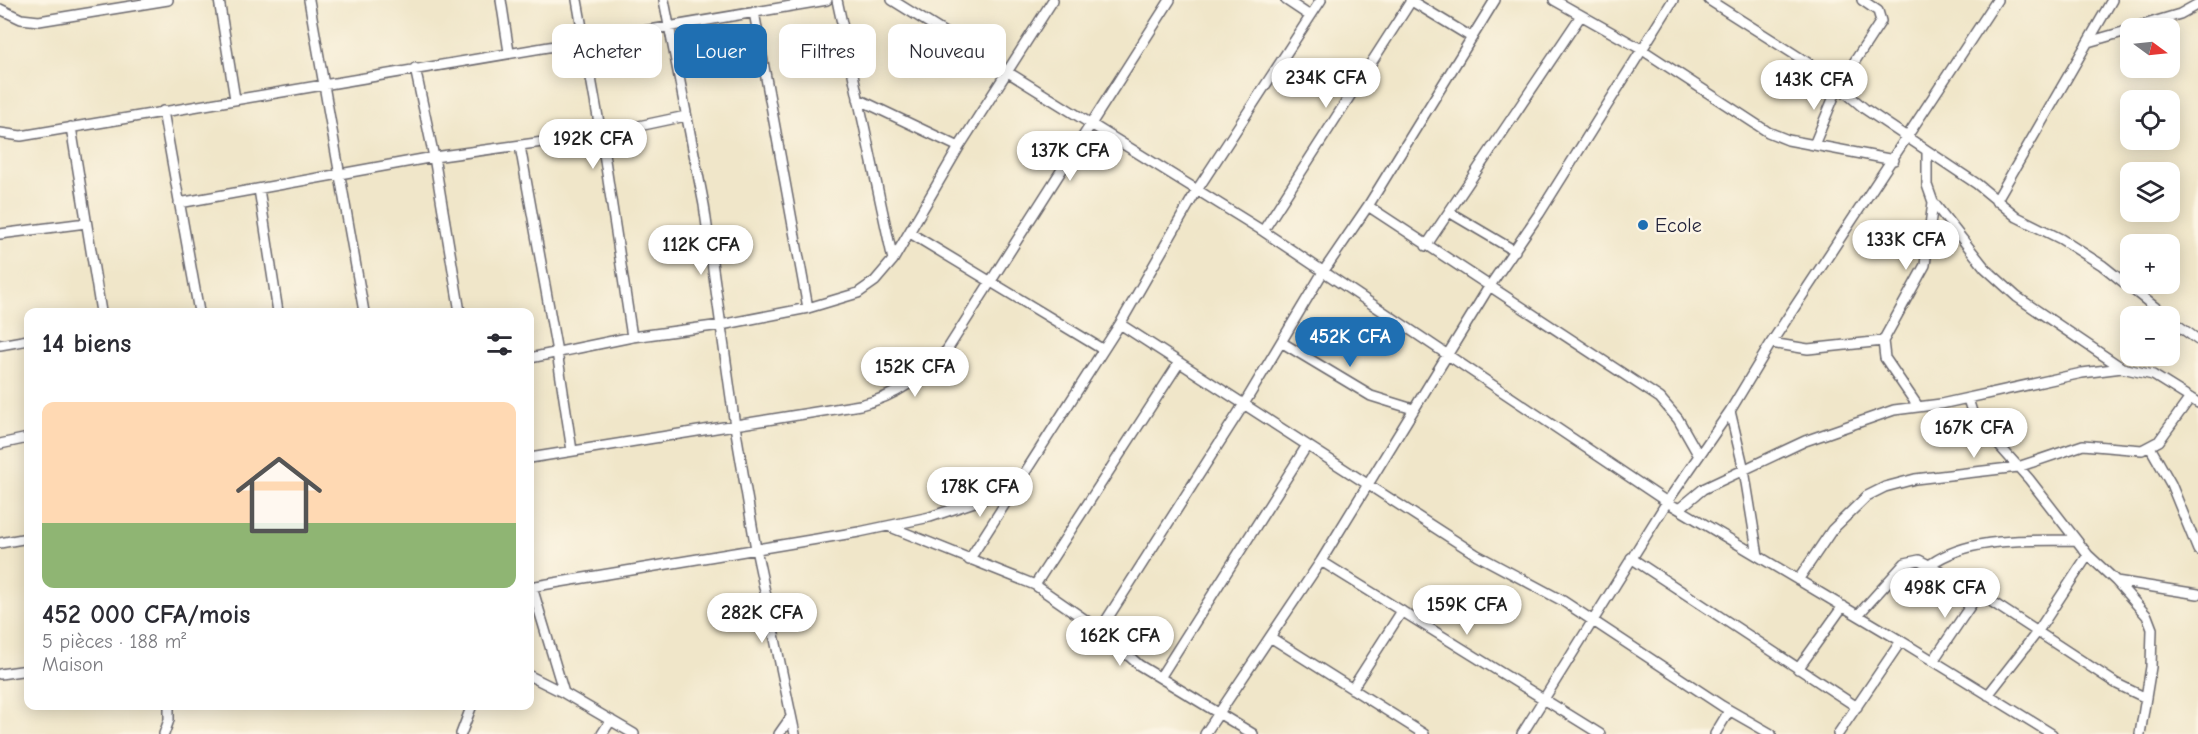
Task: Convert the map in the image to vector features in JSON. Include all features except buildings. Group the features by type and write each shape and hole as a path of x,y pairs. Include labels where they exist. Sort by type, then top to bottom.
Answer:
{"street":[{"path":"0,9 21,20 39,21 168,0"},
{"path":"219,0 235,99"},
{"path":"309,0 363,308"},
{"path":"501,0 509,52"},
{"path":"577,0 581,24"},
{"path":"664,0 704,205 735,426 756,549 795,734"},
{"path":"662,27 827,0"},
{"path":"837,0 893,260"},
{"path":"892,0 1263,231 1679,509 2052,734"},
{"path":"534,357 632,336 722,325 808,308 858,293 880,276 893,260 959,147 1053,0"},
{"path":"534,457 860,405 899,393 916,381 947,351 1170,0"},
{"path":"1286,0 1310,16"},
{"path":"969,560 1120,324 1197,190 1322,0"},
{"path":"1100,630 1244,404 1323,272 1368,206 1495,0"},
{"path":"1554,0 1580,17 1641,49 1752,124 1788,141 1894,160"},
{"path":"1205,734 1321,561 1489,287 1515,251 1673,0"},
{"path":"1709,0 1819,70 1907,139 2031,225 2061,239 2102,266 2153,306"},
{"path":"1814,145 1838,87 1881,21 1878,11 1862,0"},
{"path":"1522,734 1667,501 1730,411 1771,343 1894,160 1997,0"},
{"path":"1996,201 2112,0"},
{"path":"1263,231 1410,1 1471,37"},
{"path":"2167,18 2198,4"},
{"path":"754,12 808,308"},
{"path":"1426,246 1580,17"},
{"path":"2088,42 2120,33"},
{"path":"0,133 21,136 552,45"},
{"path":"415,68 434,158 459,308"},
{"path":"591,78 632,336"},
{"path":"858,99 959,147"},
{"path":"163,111 198,308"},
{"path":"179,203 434,158 601,134 686,116"},
{"path":"71,127 100,308"},
{"path":"520,146 557,352 572,451"},
{"path":"1927,151 1926,185 1934,202 1985,268 2009,290 2122,368"},
{"path":"259,189 277,308"},
{"path":"1917,405 1885,358 1883,341 1925,265 1934,202"},
{"path":"1368,206 1660,398 1677,419 1699,456"},
{"path":"1449,212 1515,251"},
{"path":"0,234 86,223"},
{"path":"910,233 1102,349"},
{"path":"1120,324 1306,447 1367,483 1477,555 1592,619 1729,711 1771,734"},
{"path":"2180,327 2198,340"},
{"path":"0,345 24,341"},
{"path":"1771,343 1808,349 1883,341"},
{"path":"1281,342 1371,396 1413,409"},
{"path":"1035,585 1179,363"},
{"path":"1679,509 1703,489 1849,424 1917,405 1968,399 2082,373 2122,368 2153,375 2194,400 2159,441 2142,450 2083,445 2018,467 1915,479 1885,487 1867,496 1832,530 1798,580"},
{"path":"1968,399 1978,423 2018,467 2088,555 2116,581 2147,616 2152,629 2151,667 2140,734"},
{"path":"1730,411 1744,470 1758,556"},
{"path":"0,444 24,439"},
{"path":"1161,676 1306,447"},
{"path":"2150,447 2171,484 2198,550"},
{"path":"534,586 888,526 930,517 1013,489"},
{"path":"888,526 1035,585 1100,630 1132,659 1253,734"},
{"path":"0,543 24,539"},
{"path":"1931,564 1946,553 2004,542 2075,540"},
{"path":"1988,694 2038,631 2088,555"},
{"path":"1631,558 1857,707"},
{"path":"1858,615 1905,563 1919,560 1931,564 1979,593 2117,684 2146,698"},
{"path":"1321,561 1599,734"},
{"path":"2116,581 2198,594"},
{"path":"1933,661 1979,593"},
{"path":"534,597 564,693"},
{"path":"1798,669 1843,606"},
{"path":"1352,689 1402,611"},
{"path":"1269,637 1424,734"},
{"path":"1838,734 1901,641"},
{"path":"0,674 24,671"},
{"path":"534,678 634,734"},
{"path":"164,734 169,720 169,710"},
{"path":"461,734 470,710"},
{"path":"1715,734 1729,711"},
{"path":"779,734 791,717"},
{"path":"602,734 610,720"}],"place":[{"name":"Ecole","path":"1643,225"}]}
